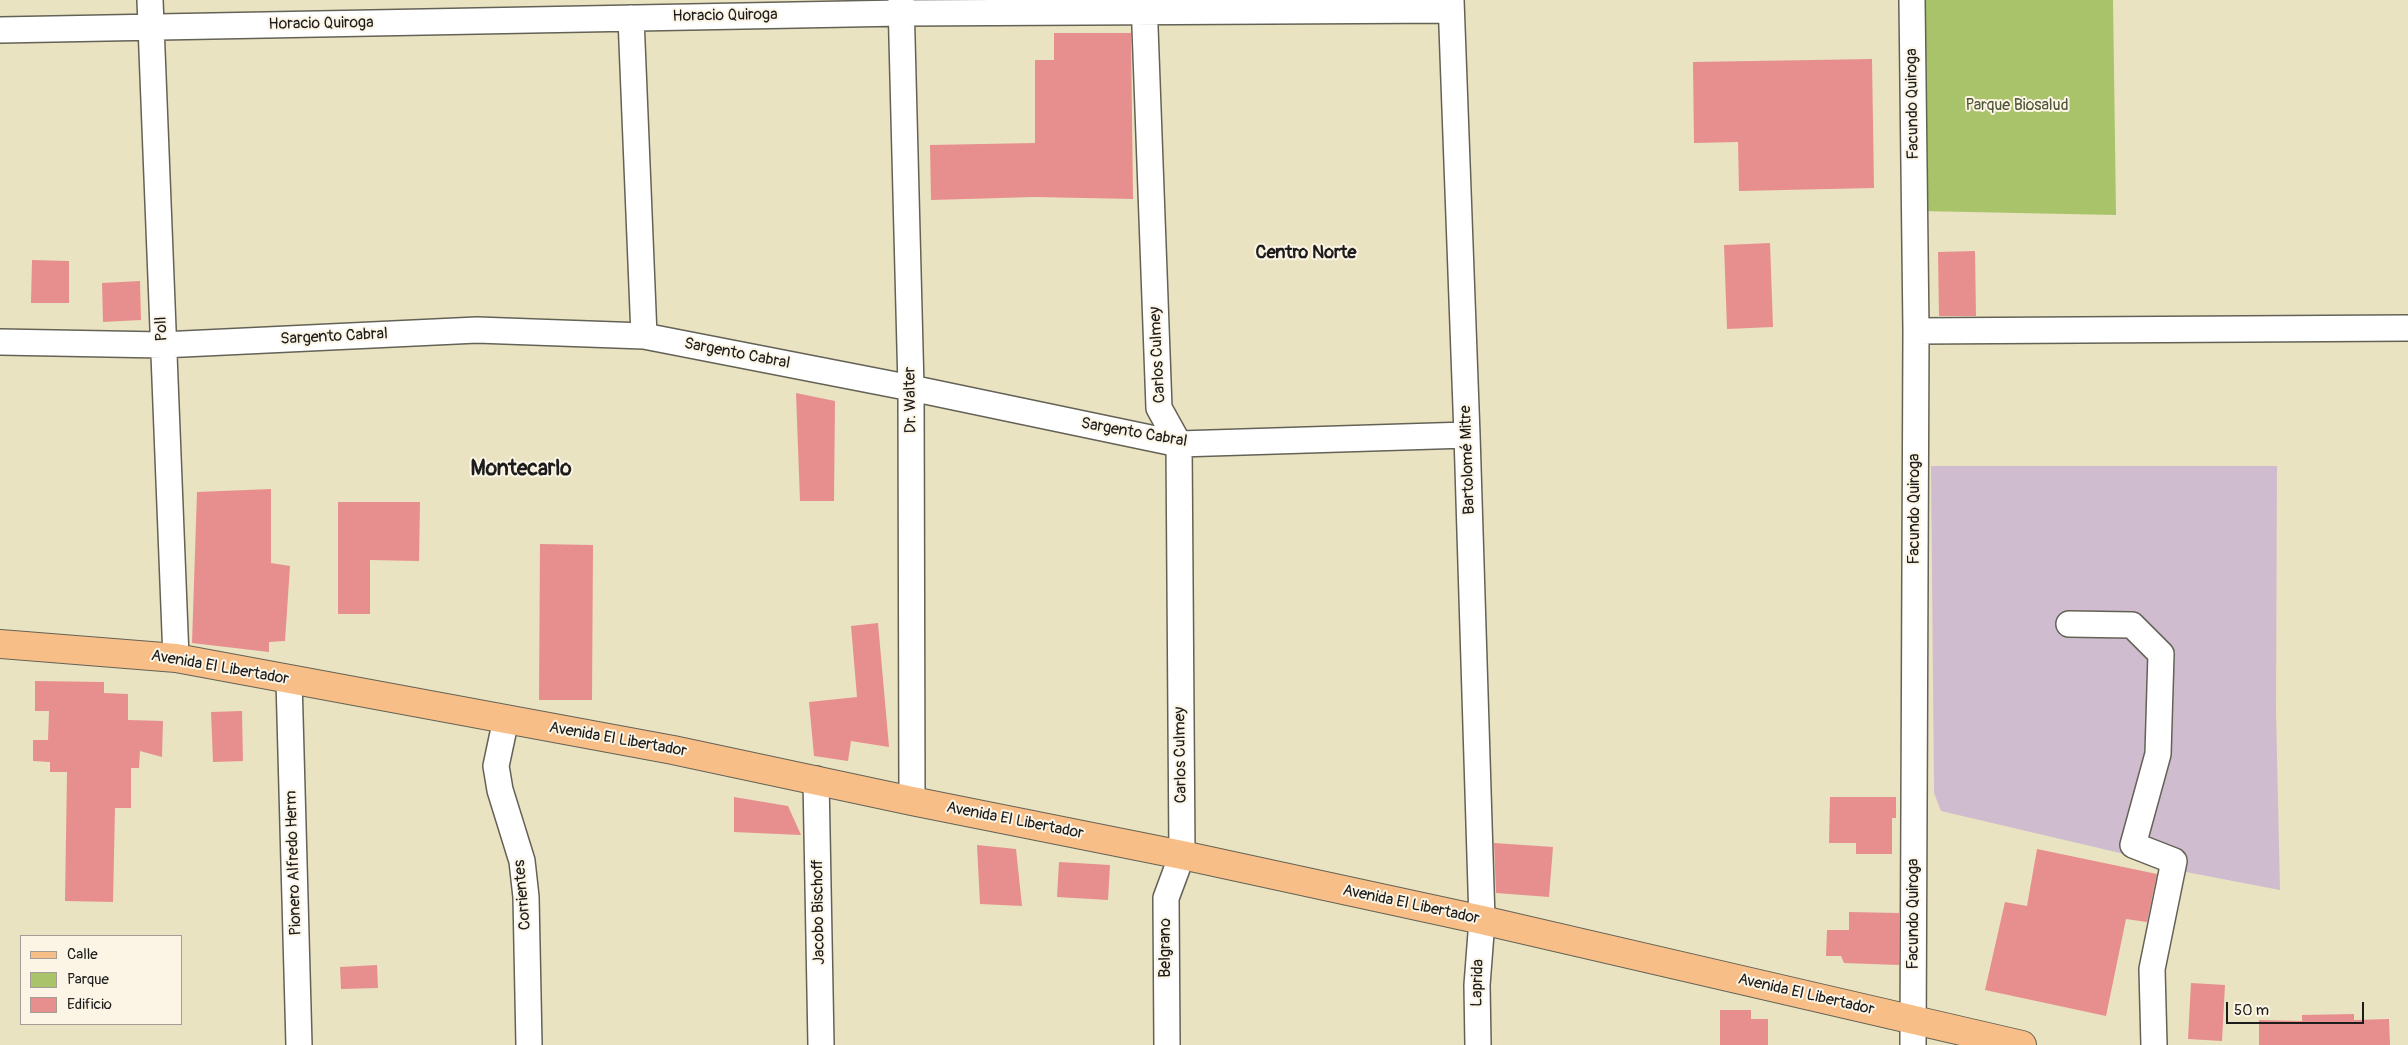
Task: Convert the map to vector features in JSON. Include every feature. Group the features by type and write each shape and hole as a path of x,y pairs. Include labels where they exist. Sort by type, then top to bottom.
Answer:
{"main road":[{"name":"Avenida El Libertador","path":"0,644 176,658 663,748 816,779 912,801 1182,855 1482,920 1913,1032 2022,1045"}],"street":[{"name":"Poll","path":"150,0 162,345 176,658"},
{"name":"Facundo Quiroga","path":"1912,0 1916,331 1913,1032"},
{"name":"Horacio Quiroga","path":"0,30 631,18 902,6 1451,5"},
{"name":"Bartolomé Mitre","path":"1451,5 1482,920"},
{"name":"Dr. Walter","path":"902,6 911,388 912,801"},
{"name":"Carlos Culmey","path":"1144,7 1159,408 1179,444 1182,855"},
{"path":"631,18 644,336"},
{"path":"1916,331 2408,328"},
{"name":"Sargento Cabral","path":"0,342 162,345 477,330 644,336 911,388 1179,444 1467,435"},
{"path":"2069,624 2132,626 2161,654 2158,754 2133,845 2174,862 2152,970 2154,1045"},
{"name":"Pionero Alfredo Herm","path":"289,680 299,1045"},
{"name":"Corrientes","path":"506,719 496,766 500,790 522,862 526,897 529,1045"},
{"name":"Jacobo Bischoff","path":"816,779 821,1045"},
{"name":"Belgrano","path":"1167,1045 1166,898 1182,855"},
{"name":"Laprida","path":"1478,1045 1477,985 1482,920"}],"shaded area":[{"path":"1931,466 2277,466 2276,710 2280,890 2186,872 2120,853 1941,811 1934,793"}],"green space":[{"name":"Parque Biosalud","path":"1920,0 2113,0 2116,215 1920,211"}],"building":[{"path":"1054,33 1131,33 1133,199 1035,197 931,200 930,145 1035,143 1035,60 1054,60"},
{"path":"1872,59 1874,188 1739,191 1738,142 1694,143 1693,62"},
{"path":"1770,243 1773,327 1727,329 1724,245"},
{"path":"1975,251 1976,316 1939,316 1938,252"},
{"path":"32,260 69,261 69,303 31,303"},
{"path":"140,281 141,320 103,322 102,283"},
{"path":"796,393 835,401 834,501 800,501"},
{"path":"271,489 271,563 290,566 285,641 269,642 269,652 192,643 197,492"},
{"path":"338,502 420,502 419,561 370,560 370,614 338,614"},
{"path":"540,544 593,545 592,700 539,700"},
{"path":"878,623 889,747 851,741 848,761 814,756 809,702 857,697 851,626"},
{"path":"35,681 104,682 104,693 128,694 128,720 163,721 162,757 140,751 139,768 131,768 131,808 115,808 113,902 65,901 67,772 50,772 50,762 33,761 33,740 48,740 49,711 35,711"},
{"path":"242,711 243,761 213,762 211,712"},
{"path":"734,797 788,806 801,835 734,832"},
{"path":"1830,797 1896,797 1896,818 1892,818 1892,854 1856,854 1856,843 1829,843"},
{"path":"1494,843 1553,847 1549,897 1496,893"},
{"path":"977,845 1016,849 1022,906 980,904"},
{"path":"2037,849 2157,874 2147,922 2126,919 2106,1016 1985,990 2005,902 2027,906"},
{"path":"1059,862 1110,865 1108,900 1057,897"},
{"path":"1849,912 1899,913 1899,965 1844,963 1841,956 1826,956 1827,930 1849,930"},
{"path":"377,965 378,988 341,989 340,967"},
{"path":"2191,983 2225,985 2222,1041 2188,1039"},
{"path":"1720,1010 1751,1010 1751,1019 1768,1019 1768,1045 1720,1045"},
{"path":"2354,1014 2354,1020 2389,1019 2390,1045 2259,1045 2259,1020 2302,1021 2302,1015"}],"district":[{"name":"Centro Norte","path":"1306,253"},
{"name":"Montecarlo","path":"521,470"}]}
